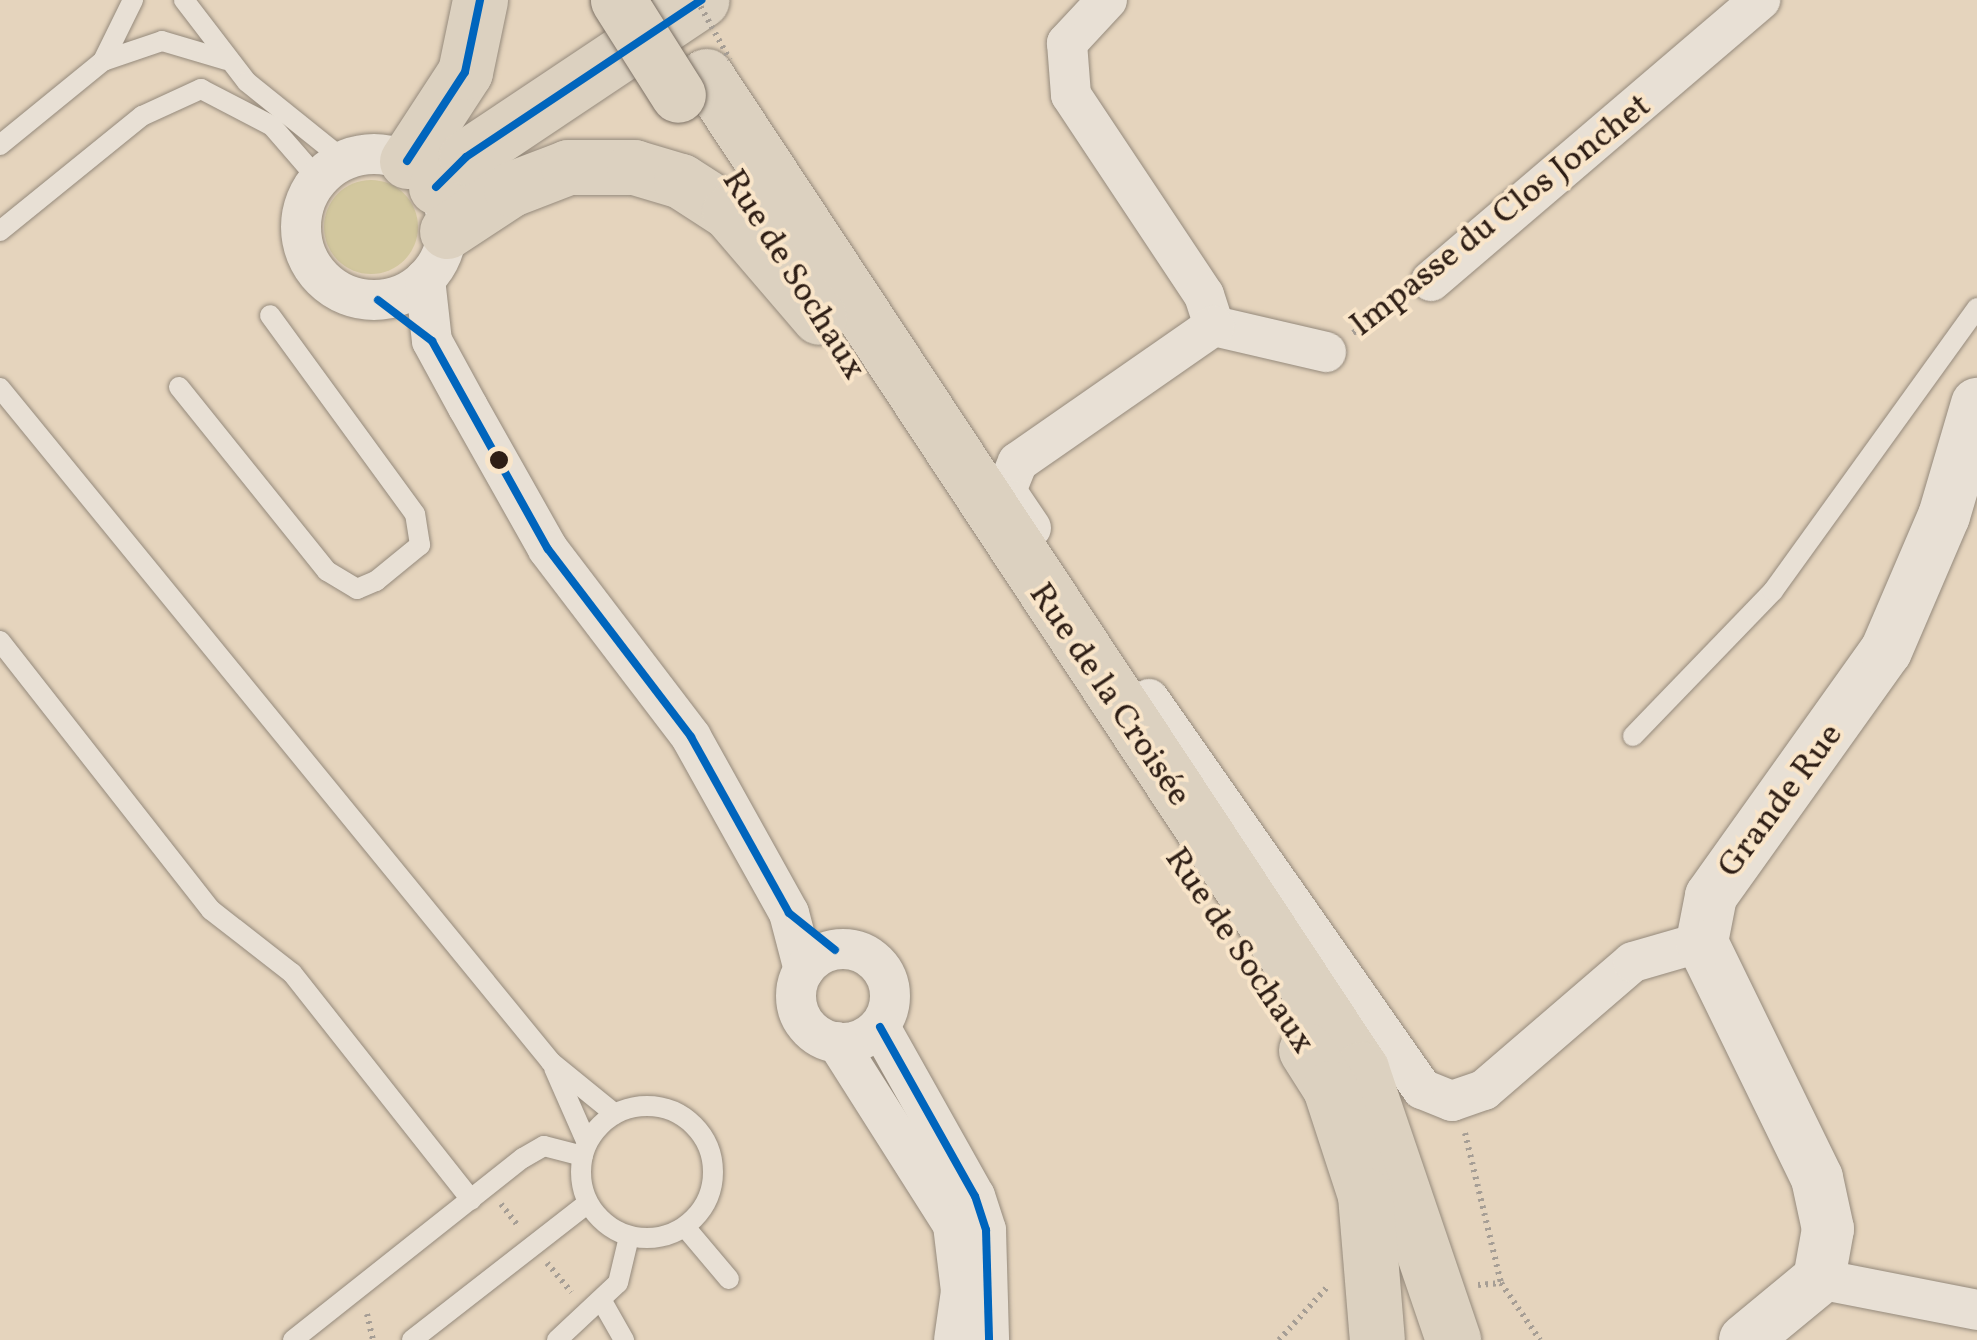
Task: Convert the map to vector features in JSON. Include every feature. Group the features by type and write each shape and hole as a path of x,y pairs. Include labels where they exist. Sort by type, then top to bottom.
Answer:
{"main road":[{"path":"430,193 465,72 480,0"},
{"path":"618,0 705,77"},
{"path":"657,0 705,77"},
{"path":"430,193 466,157 699,0"},
{"name":"Rue de Sochaux","path":"705,77 818,317 1330,1088 1365,1196 1376,1340"},
{"name":"Rue de la Croisée","path":"705,77 1362,1069 1453,1340"},
{"path":"430,193 568,167 634,167 680,181 728,212 818,317"}],"street":[{"path":"1107,0 1067,43 1071,95 1204,295 1214,326 1018,462 1006,491 1401,1066 1422,1089 1452,1101 1484,1090 1633,962 1702,942 1816,1178 1828,1229 1819,1278 1745,1340"},
{"name":"Impasse du Clos Jonchet","path":"1431,281 1760,0"},
{"path":"432,340 378,300 332,286 309,259 301,224 331,170 430,193 425,280 432,340 548,549 691,737 788,913 819,960"},
{"path":"378,300 425,280"},
{"name":"Impasse du Clos Jonchet","path":"1214,326 1326,352"},
{"name":"Grande Rue","path":"1702,942 1711,896 1748,834 1832,739 1886,651 1944,516 1977,404"},
{"path":"819,960 865,954 886,978 880,1027 975,1196 986,1230 989,1340"},
{"path":"819,960 798,1015 836,1042 953,1225 954,1340"},
{"path":"836,1042 880,1027"},
{"path":"1819,1278 1977,1310"}],"lane":[{"path":"104,61 133,0"},
{"path":"184,0 226,60 331,170"},
{"path":"0,144 104,61 162,40 226,60"},
{"path":"0,230 142,116 202,89 272,126 331,170"},
{"path":"1633,736 1773,591 1977,308"},
{"path":"180,388 326,571 357,589 376,581 420,546 415,514 270,315"},
{"path":"0,388 551,1062 615,1114"},
{"path":"0,641 211,910 292,974 471,1200"},
{"path":"551,1062 585,1150 588,1203 630,1237 685,1227 713,1178 703,1136 658,1106 615,1114 585,1150"},
{"path":"293,1340 544,1146 585,1150"},
{"path":"412,1340 588,1203"},
{"path":"685,1227 728,1279"},
{"path":"557,1340 580,1333 603,1304 630,1237"},
{"path":"603,1304 624,1340"}],"path":[{"path":"699,0 705,77"},
{"name":"Impasse du Clos Jonchet","path":"1326,352 1431,281"},
{"path":"1452,1101 1477,1162 1501,1282 1540,1340"},
{"path":"471,1200 498,1200 576,1299 603,1304"},
{"path":"1279,1340 1290,1327"}],"shaded area":[{"path":"371,180 389,183 404,194 415,209 415,245 404,260 389,271 371,274 353,271 338,260 327,245 324,227 327,209 338,194 353,183"}],"transit line":[{"path":"407,161 465,72 480,0"},
{"path":"436,187 466,157 701,0"},
{"path":"378,300 432,341 548,549 691,737 789,913 835,950"},
{"path":"880,1027 975,1196 986,1230 989,1340"}]}
